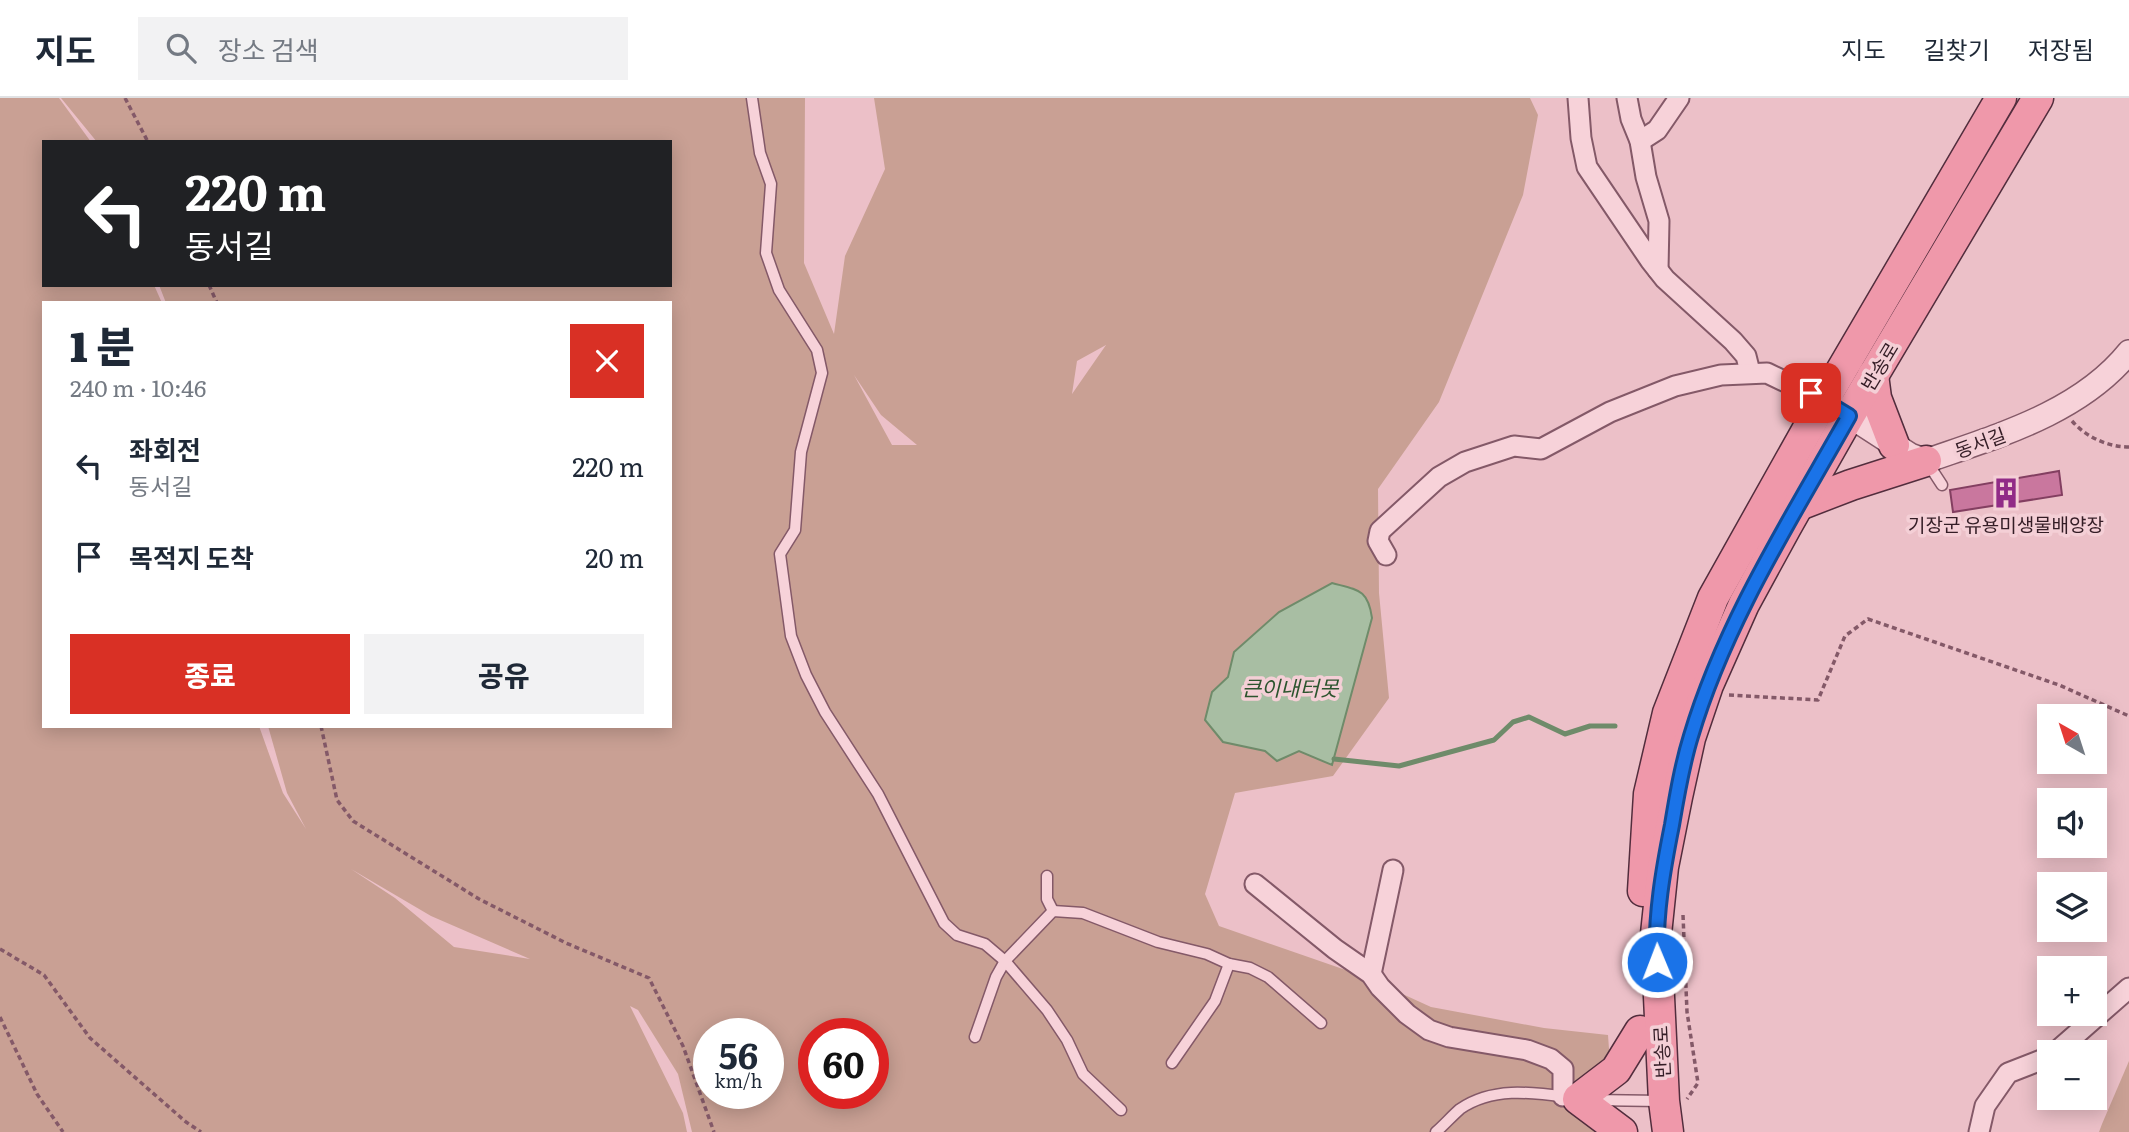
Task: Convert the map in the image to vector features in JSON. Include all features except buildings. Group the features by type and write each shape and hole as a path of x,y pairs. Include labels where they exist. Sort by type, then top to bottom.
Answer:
{"main road":[{"name":"반송로","path":"1648,1132 1655,1102 1656,934 1663,867 1690,738 1709,685 1744,604 1799,505 1837,408 2001,98"},
{"name":"반송로","path":"1668,1132 1655,1102 1640,1031 1639,939 1649,794 1668,713 1713,598 1782,477 1837,408 1873,375 2038,98"},
{"path":"1873,375 1879,408 1894,445"},
{"path":"1799,505 1851,485 1934,473"},
{"path":"1778,542 1774,536 1773,524 1796,485 1796,481 1788,475 1782,477"},
{"path":"1622,1132 1570,1098 1616,1070 1640,1031"}],"street":[{"path":"1578,98 1581,138 1587,166 1658,270 1733,341 1746,356 1751,372"},
{"path":"1626,98 1640,141 1646,177 1659,221 1658,270"},
{"path":"1640,141 1657,130 1679,98"},
{"name":"동서길","path":"1934,473 2084,393 2129,352"},
{"path":"1386,555 1378,541 1380,531 1439,477 1465,462 1514,446 1541,449 1647,396 1721,375 1768,373 1837,408 1934,473"},
{"path":"1371,974 1393,870"},
{"path":"1255,884 1335,949 1371,974 1407,1014 1429,1030 1449,1037 1527,1050 1551,1059 1563,1069 1570,1098"},
{"path":"2070,1040 2129,988"},
{"path":"1979,1132 1985,1106 2008,1073 2037,1062"}],"lane":[{"path":"752,98 760,153 771,184 766,253 779,290 817,350 822,373 801,452 795,530 780,554 791,636 825,712 878,794 944,923 957,935 985,944 1005,961 1047,1010 1067,1040 1083,1074 1121,1110"},
{"path":"1046,876 1047,898 1052,911"},
{"path":"975,1037 996,977 1005,961 1052,911"},
{"path":"1052,911 1083,913 1158,942 1250,968 1268,977 1321,1023"},
{"path":"1172,1063 1215,1001 1229,964"},
{"path":"1436,1132 1461,1109 1488,1096 1516,1091 1570,1098 1655,1102"}],"path":[{"path":"125,98 147,140"},
{"path":"2059,406 2079,429 2098,440 2129,447"},
{"path":"1725,695 1818,701 1845,636 1868,619 2059,685 2129,716"},
{"path":"321,728 337,800 353,821 479,899 566,943 649,978 683,1046 715,1132"},
{"path":"1655,1102 1687,1099 1698,1083 1687,1012 1683,906"},
{"path":"0,949 44,975 90,1038 201,1132"},
{"path":"0,1017 37,1094 63,1132"}],"shaded area":[{"path":"0,98 59,98 90,140 42,140 42,287 155,287 161,301 42,301 42,728 260,728 283,793 306,829 287,793 269,728 672,728 672,301 165,301 160,287 672,287 672,140 95,140 61,98 805,98 804,263 834,334 845,256 885,169 874,98 1530,98 1538,115 1523,195 1439,402 1378,489 1379,593 1389,698 1333,776 1235,793 1205,894 1219,926 1363,976 1431,1007 1544,1028 1608,1035 1615,1132 692,1132 678,1074 638,1010 630,1006 683,1113 687,1132 0,1132","holes":["1106,345 1072,394 1077,361","854,375 881,415 917,445 892,445","351,869 431,916 530,959 454,947 395,898"]},
{"path":"2129,1061 2129,1132 2099,1132 2102,1124"}],"water":[{"name":"큰이내터못","path":"1332,583 1360,592 1368,601 1372,618 1332,765 1299,751 1277,761 1265,751 1223,742 1205,720 1212,692 1228,677 1234,652 1279,612"}],"waterway":[{"path":"1334,759 1399,766 1494,740 1513,722 1529,717 1565,734 1590,726 1615,726"}],"place":[{"name":"기장군 유용미생물배양장","path":"2006,493"}],"route":[{"path":"1657,962 1656,934 1663,867 1690,738 1699,711 1744,604 1849,416 1811,393"}]}
